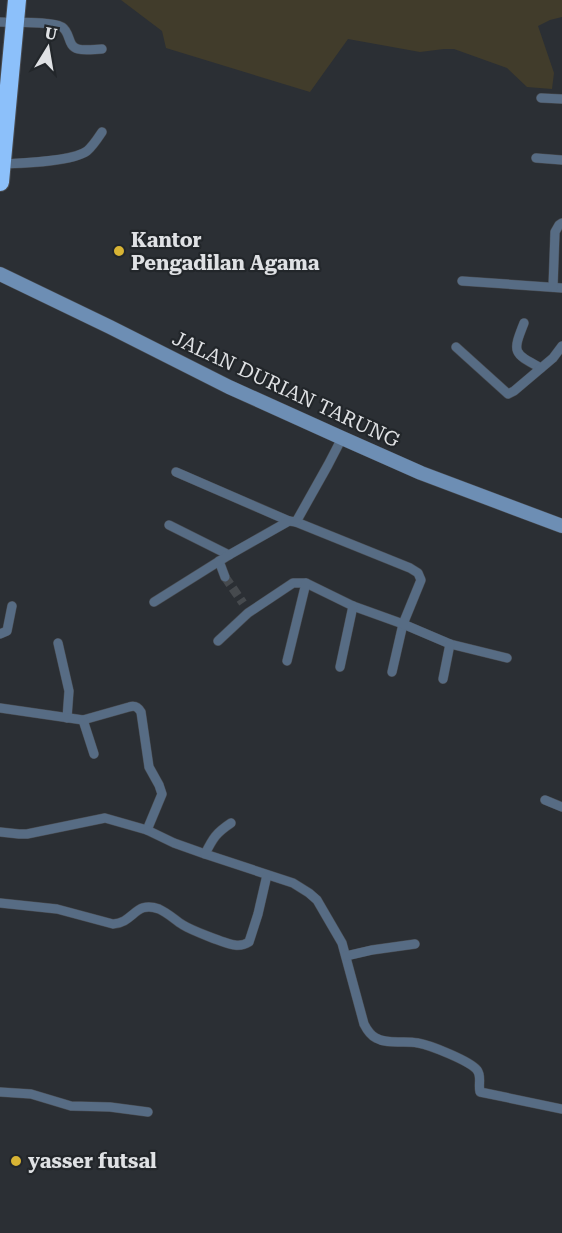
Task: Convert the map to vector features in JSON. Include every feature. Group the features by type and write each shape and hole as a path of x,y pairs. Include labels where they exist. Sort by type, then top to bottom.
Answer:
{"highway":[{"path":"1,173 7,22 17,0"}],"street":[{"path":"7,22 54,25 66,31 74,47 102,49"},
{"path":"541,98 562,99"},
{"path":"1,173 81,154 87,151 102,132"},
{"path":"536,158 562,160"},
{"path":"462,281 557,288 555,232 562,223"},
{"name":"JALAN DURIAN TARUNG","path":"0,274 229,387 342,438 422,473 562,526"},
{"path":"524,323 516,342 516,350 518,354 541,368"},
{"path":"456,347 508,394 541,368 562,346"},
{"path":"154,602 229,555 292,521 328,465 342,438"},
{"path":"176,472 418,573 421,579 403,624 392,672"},
{"path":"169,525 229,555"},
{"path":"219,561 225,577"},
{"path":"218,641 248,613 293,583 306,583 353,606 450,644 507,658"},
{"path":"287,661 306,583"},
{"path":"243,603 248,613"},
{"path":"0,634 7,631 12,606"},
{"path":"340,667 353,606"},
{"path":"58,643 69,691 67,718"},
{"path":"443,679 450,644"},
{"path":"0,708 82,720 132,706 138,708 141,712 149,767 162,794 147,830"},
{"path":"82,720 94,754"},
{"path":"545,800 562,807"},
{"path":"0,832 27,834 105,818 147,830 174,843 293,883 317,900 342,943 364,1024 375,1038 384,1041 417,1042 472,1065 480,1074 479,1090 483,1093 562,1109"},
{"path":"205,854 214,836 231,823"},
{"path":"0,903 57,909 113,924 120,924 127,920 136,910 152,907 166,913 184,926 228,943 241,945 249,942 267,875"},
{"path":"346,956 415,944"},
{"path":"0,1092 31,1094 71,1106 110,1107 148,1112"}],"shaded area":[{"path":"121,0 562,0 562,17 538,26 554,73 552,89 527,87 507,68 454,49 420,52 348,39 310,92 166,48 162,31"}],"tunnel":[{"path":"225,577 243,603"}],"place":[{"name":"Kantor Pengadilan Agama","path":"119,251"},
{"name":"yasser futsal","path":"16,1161"}]}
